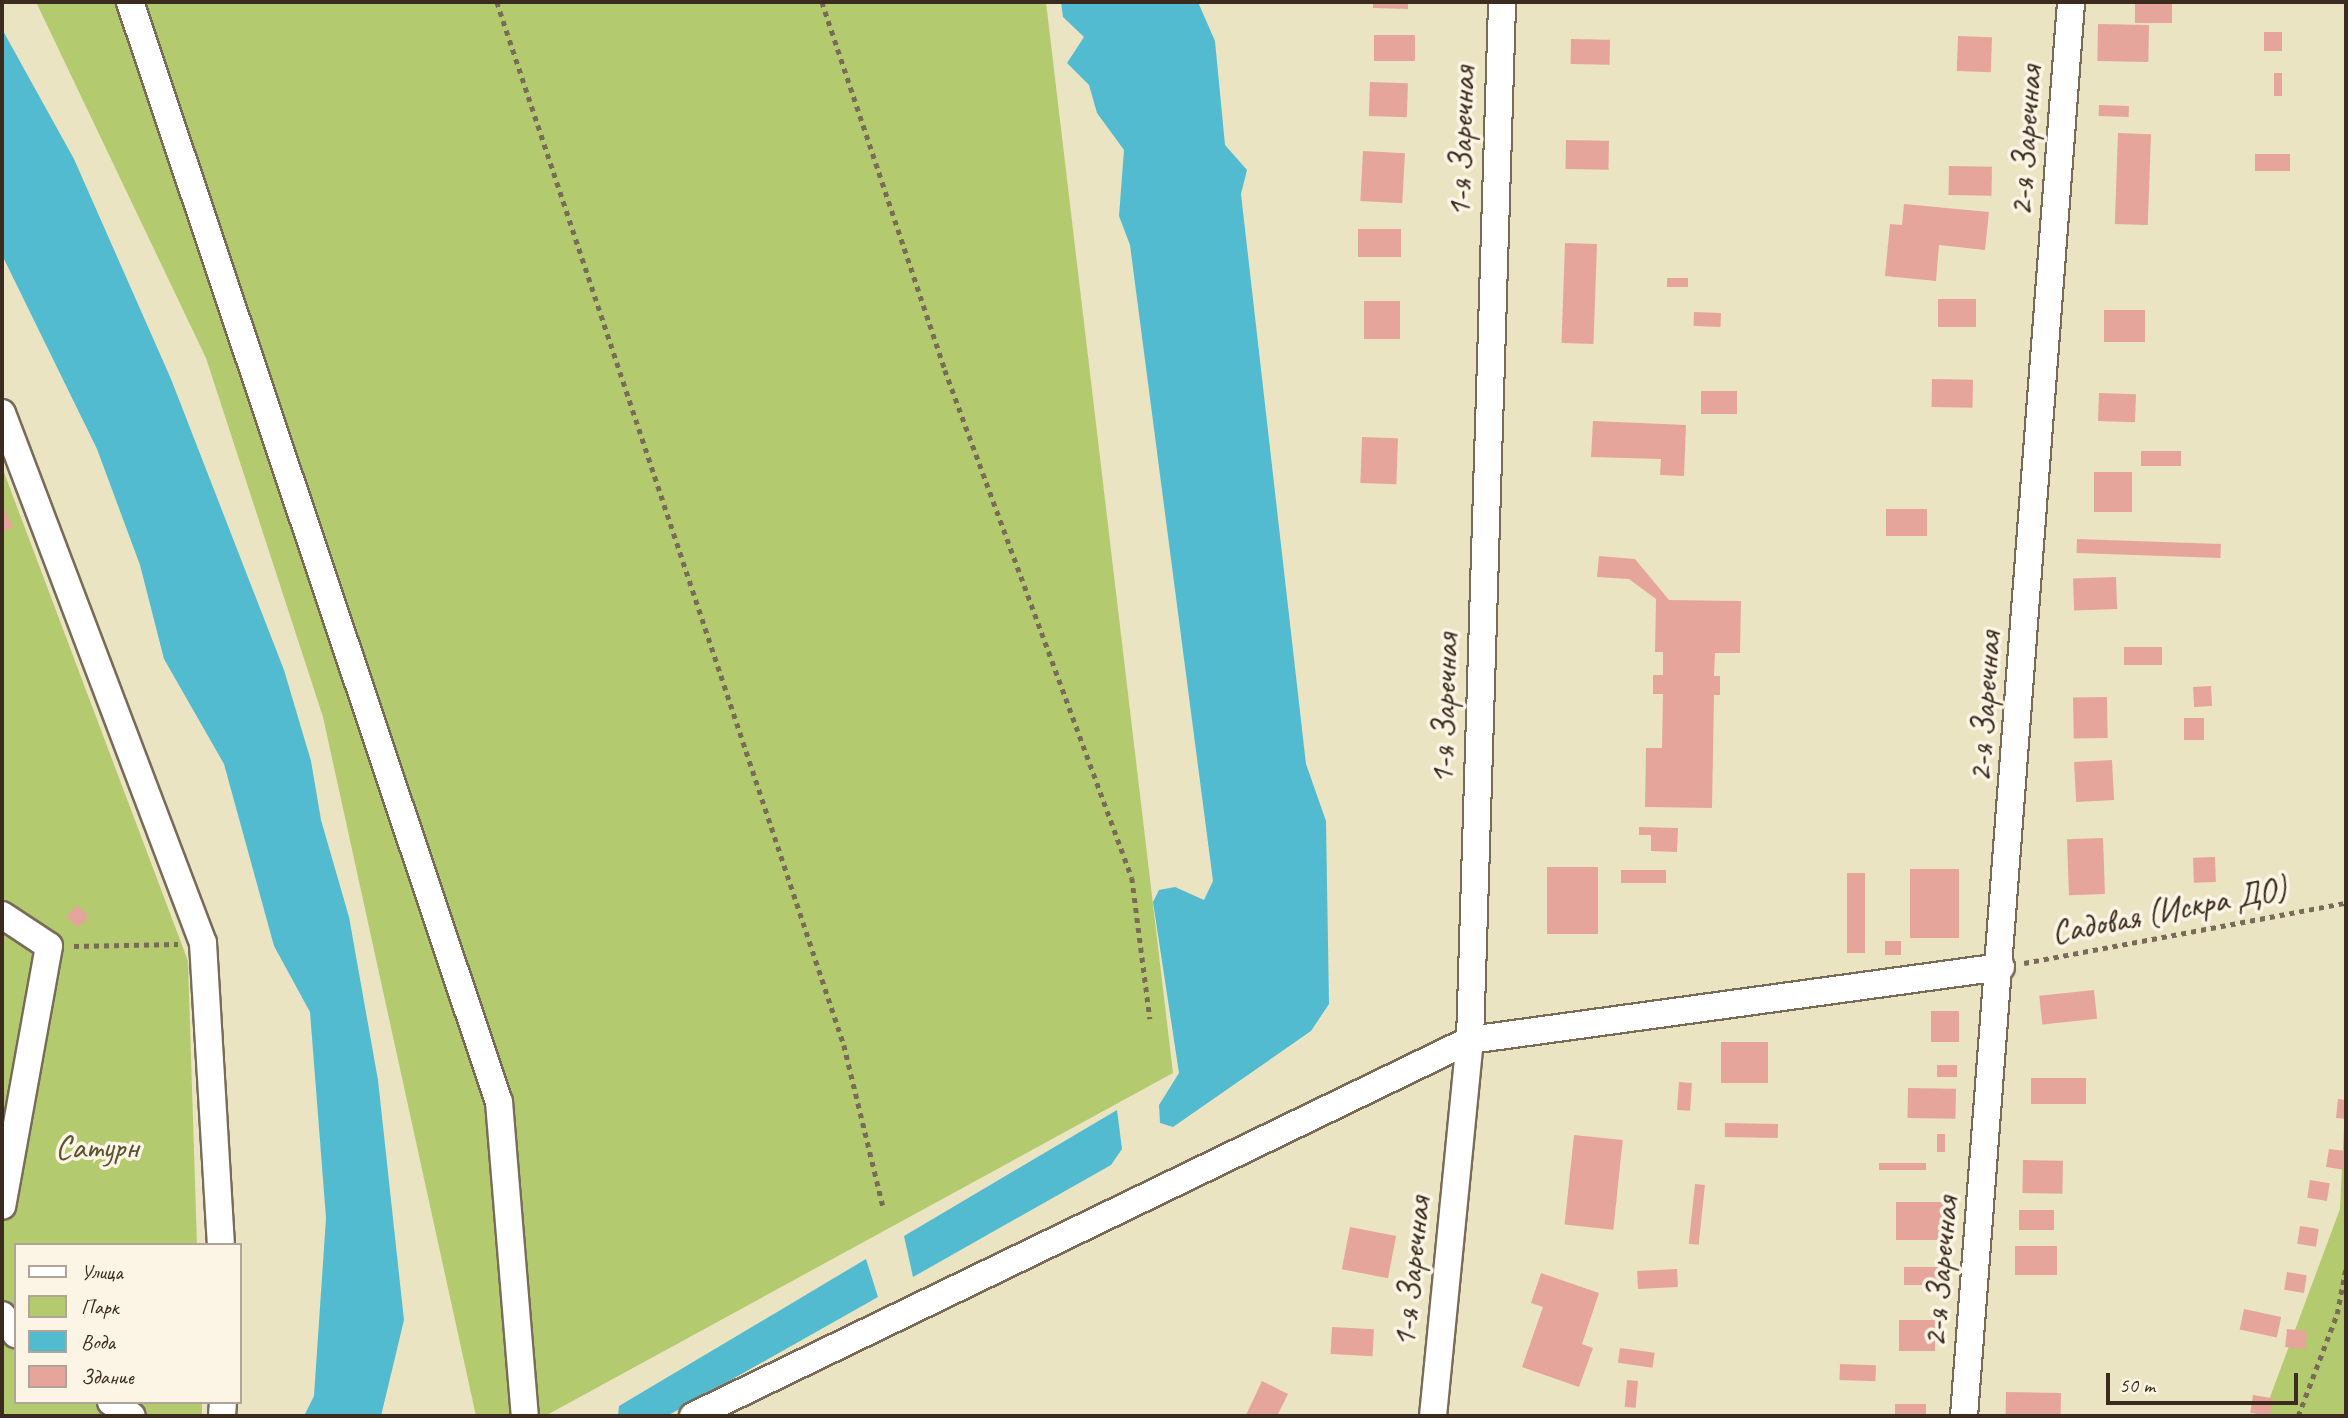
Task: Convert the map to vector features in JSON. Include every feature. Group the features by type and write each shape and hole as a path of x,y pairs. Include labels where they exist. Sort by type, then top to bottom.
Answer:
{"street":[{"path":"130,2 499,1101 525,1416"},
{"name":"1-я Заречная","path":"1433,1416 1470,1040 1502,2"},
{"name":"2-я Заречная","path":"1964,1416 2001,967 2071,2"},
{"path":"2,413 203,943 220,1243"},
{"path":"2,915 49,946 2,1206"},
{"path":"693,1416 1470,1040 2001,967"},
{"path":"2,1315 14,1331"},
{"path":"114,1404 132,1416"}],"path":[{"path":"497,2 836,1019 883,1206"},
{"path":"822,2 945,370 1132,878 1150,1019"},
{"name":"Садовая (Искра ДО)","path":"2001,967 2346,903"},
{"path":"49,946 203,943"},
{"path":"2298,1416 2337,1314 2346,1267"}],"green space":[{"path":"36,2 1046,2 1173,1073 545,1416 476,1416 323,717 206,358"},
{"name":"Сатурн","path":"2,467 188,961 197,1243 14,1243 14,1404 202,1404 202,1416 2,1416"},
{"path":"2346,1085 2346,1416 2263,1416 2340,1209"}],"water":[{"path":"1061,2 1198,2 1215,41 1225,145 1247,170 1241,194 1306,764 1326,821 1329,1004 1311,1031 1173,1127 1160,1123 1159,1105 1179,1073 1153,902 1159,890 1175,887 1204,900 1213,881 1130,245 1119,216 1124,150 1097,113 1089,85 1067,63 1084,37 1063,17"},
{"path":"2,29 74,159 171,379 284,670 311,761 321,820 349,917 378,1080 404,1320 381,1416 304,1416 314,1396 326,1218 310,1012 274,946 224,764 164,659 140,565 97,449 2,255"},
{"path":"1117,1110 1122,1149 1111,1165 913,1277 904,1236"},
{"path":"866,1259 878,1297 667,1416 618,1416 619,1406"}],"building":[{"path":"1373,2 1408,2 1408,9 1373,8"},
{"path":"2135,2 2172,2 2172,23 2135,23"},
{"path":"2098,24 2149,25 2148,62 2097,61"},
{"path":"2264,32 2282,32 2282,51 2264,51"},
{"path":"1374,35 1415,35 1415,61 1374,61"},
{"path":"1958,36 1992,37 1991,72 1957,71"},
{"path":"1571,39 1610,40 1610,65 1571,64"},
{"path":"2274,73 2282,73 2282,96 2274,96"},
{"path":"1370,82 1408,83 1407,117 1369,116"},
{"path":"2099,105 2129,106 2129,117 2099,116"},
{"path":"2118,133 2151,134 2148,225 2115,224"},
{"path":"1566,140 1609,141 1608,170 1565,169"},
{"path":"1363,151 1405,153 1402,203 1360,201"},
{"path":"2255,154 2290,154 2290,171 2255,171"},
{"path":"1949,166 1992,167 1991,196 1948,195"},
{"path":"1904,204 1989,212 1985,250 1939,245 1936,281 1885,276 1890,224 1902,225"},
{"path":"1358,229 1401,229 1401,257 1358,257"},
{"path":"1565,243 1597,244 1593,344 1562,343"},
{"path":"1667,278 1688,278 1688,287 1667,287"},
{"path":"1938,299 1976,299 1976,327 1938,327"},
{"path":"1364,301 1400,301 1400,339 1364,339"},
{"path":"2104,310 2145,310 2145,342 2104,342"},
{"path":"1694,312 1721,313 1720,327 1694,326"},
{"path":"1932,379 1973,380 1973,408 1932,407"},
{"path":"1701,391 1737,391 1737,414 1701,414"},
{"path":"2099,393 2136,394 2135,422 2098,421"},
{"path":"1593,421 1686,425 1684,476 1660,475 1661,459 1591,457"},
{"path":"1362,437 1398,438 1396,484 1360,483"},
{"path":"2141,451 2181,451 2181,466 2141,466"},
{"path":"2094,472 2132,472 2132,512 2094,512"},
{"path":"2,505 13,527 2,532"},
{"path":"1886,509 1927,509 1927,536 1886,536"},
{"path":"2077,539 2221,544 2220,558 2077,553"},
{"path":"1599,556 1635,559 1669,600 1741,601 1740,653 1715,653 1714,676 1720,676 1720,695 1714,695 1712,808 1645,807 1646,748 1662,748 1663,694 1653,694 1653,675 1663,675 1663,652 1655,652 1656,599 1629,579 1597,577"},
{"path":"2116,577 2117,609 2074,610 2073,579"},
{"path":"2124,647 2162,647 2162,665 2124,665"},
{"path":"2211,686 2212,706 2194,707 2193,687"},
{"path":"2107,697 2108,738 2074,739 2073,698"},
{"path":"2184,718 2204,718 2204,740 2184,740"},
{"path":"2112,760 2114,800 2076,802 2074,762"},
{"path":"1639,827 1678,828 1677,852 1651,851 1651,835 1639,835"},
{"path":"2103,838 2105,894 2069,895 2067,839"},
{"path":"2215,857 2216,882 2194,883 2193,858"},
{"path":"1547,867 1598,867 1598,934 1547,934"},
{"path":"1910,869 1959,869 1959,938 1910,938"},
{"path":"1621,870 1666,870 1666,883 1621,883"},
{"path":"1847,873 1865,873 1865,953 1847,953"},
{"path":"77,905 89,916 78,928 66,917"},
{"path":"1885,941 1901,941 1901,955 1885,955"},
{"path":"2094,990 2097,1019 2042,1025 2039,996"},
{"path":"1931,1011 1959,1011 1959,1042 1931,1042"},
{"path":"1721,1042 1768,1042 1768,1083 1721,1083"},
{"path":"1937,1065 1957,1065 1957,1077 1937,1077"},
{"path":"2031,1078 2086,1078 2086,1104 2031,1104"},
{"path":"1679,1082 1692,1083 1690,1111 1677,1110"},
{"path":"1908,1088 1956,1089 1955,1119 1907,1118"},
{"path":"2338,1099 2346,1100 2346,1119 2336,1118"},
{"path":"1725,1123 1778,1124 1778,1138 1725,1137"},
{"path":"1937,1134 1945,1134 1945,1152 1937,1152"},
{"path":"1574,1135 1623,1140 1613,1230 1565,1225"},
{"path":"2329,1149 2346,1151 2346,1170 2326,1167"},
{"path":"2023,1160 2063,1161 2062,1194 2022,1193"},
{"path":"1879,1163 1926,1163 1926,1170 1879,1170"},
{"path":"2310,1180 2330,1183 2327,1201 2307,1198"},
{"path":"1695,1184 1705,1185 1699,1245 1689,1244"},
{"path":"1896,1202 1948,1202 1948,1240 1896,1240"},
{"path":"2019,1210 2054,1210 2054,1230 2019,1230"},
{"path":"2300,1226 2319,1229 2316,1247 2297,1244"},
{"path":"1350,1227 1396,1236 1388,1278 1342,1269"},
{"path":"2015,1246 2057,1246 2057,1275 2015,1275"},
{"path":"1904,1267 1938,1267 1938,1285 1904,1285"},
{"path":"1677,1269 1678,1287 1638,1289 1637,1271"},
{"path":"2287,1272 2307,1275 2304,1293 2284,1290"},
{"path":"1541,1273 1599,1293 1582,1344 1593,1348 1579,1387 1522,1367 1543,1307 1531,1303"},
{"path":"2244,1309 2281,1317 2277,1337 2240,1330"},
{"path":"1899,1320 1935,1320 1935,1351 1899,1351"},
{"path":"1332,1327 1374,1329 1373,1356 1331,1354"},
{"path":"2287,1329 2307,1331 2305,1349 2285,1347"},
{"path":"1620,1348 1655,1353 1653,1368 1618,1363"},
{"path":"1840,1364 1876,1365 1875,1381 1839,1380"},
{"path":"1627,1380 1638,1381 1636,1408 1625,1407"},
{"path":"1262,1381 1288,1394 1277,1416 1246,1415"},
{"path":"2006,1392 2061,1393 2061,1416 2006,1416"},
{"path":"2253,1395 2273,1398 2270,1416 2250,1413"},
{"path":"1895,1404 1926,1404 1926,1416 1895,1416"}]}
